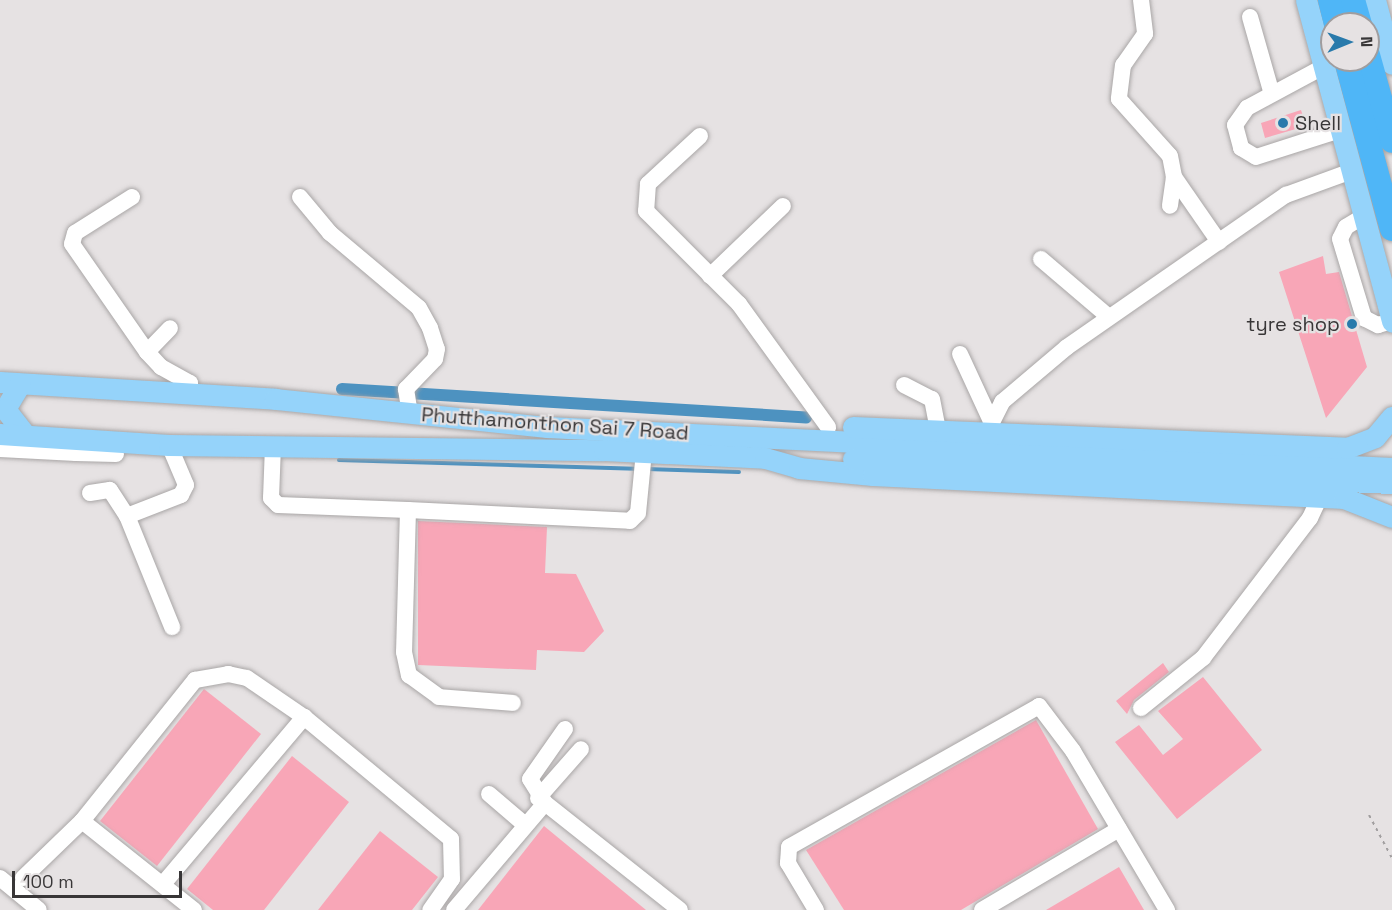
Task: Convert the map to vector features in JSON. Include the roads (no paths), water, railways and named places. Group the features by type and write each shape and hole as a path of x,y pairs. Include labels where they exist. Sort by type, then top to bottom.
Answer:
{"highway":[{"path":"1338,72 1392,229"},
{"path":"1373,72 1392,141"}],"main road":[{"path":"1306,0 1320,30"},
{"path":"1375,0 1392,64"},
{"path":"1336,72 1340,130 1392,321"},
{"path":"10,383 4,409 25,435"},
{"name":"Phutthamonthon Sai 7 Road","path":"10,383 190,395 547,427 776,437 1111,462"},
{"path":"776,437 828,427 938,429 988,425 1347,448 1375,437 1392,417"},
{"name":"Phutthamonthon Sai 7 Road","path":"0,434 25,435 73,445 644,452 778,460"},
{"path":"778,460 1111,462 1392,468"},
{"path":"778,460 799,468 873,475 1320,497 1367,504 1392,517"},
{"path":"1111,462 1392,483"}],"street":[{"path":"1141,0 1145,34 1123,65 1119,99 1164,147 1174,177 1219,242"},
{"path":"1250,17 1272,93"},
{"path":"1320,70 1272,93 1238,116 1237,133 1248,154 1256,157 1340,130"},
{"path":"700,136 648,184 643,202 653,220 755,323 828,427"},
{"path":"960,354 988,425 1059,354 1109,317 1286,195 1352,171"},
{"path":"1170,206 1174,177"},
{"path":"132,197 72,240 147,352 161,367 190,382 190,395"},
{"path":"300,197 330,233 419,308 430,328 437,349 406,389 410,414"},
{"path":"710,276 783,206"},
{"path":"1364,216 1346,227 1340,239 1364,318 1378,325 1392,321"},
{"path":"1041,259 1109,317"},
{"path":"147,352 170,328"},
{"path":"904,385 932,399 938,429"},
{"path":"0,449 73,445 116,454"},
{"path":"127,516 185,492 169,445"},
{"path":"273,446 271,498 278,505 630,521 638,513 644,452"},
{"path":"90,493 110,490 127,516 172,627"},
{"path":"1141,708 1203,658 1310,518 1320,497"},
{"path":"408,510 404,652 409,675 439,697 513,703"},
{"path":"23,878 82,820 200,675 247,678 304,717 451,839 452,879 430,910"},
{"path":"816,910 788,862 789,847 1030,707 1045,709 1167,910"},
{"path":"163,884 304,717"},
{"path":"565,729 530,779 542,801 680,910"},
{"path":"454,910 581,749"},
{"path":"489,794 524,824"},
{"path":"82,820 194,910"},
{"path":"982,910 1119,828"},
{"path":"0,878 39,910"}],"waterway":[{"path":"342,389 806,417"},
{"path":"339,460 636,469"},
{"path":"647,469 739,472"}],"place":[{"name":"Shell","path":"1283,123"},
{"name":"tyre shop","path":"1352,324"}]}
